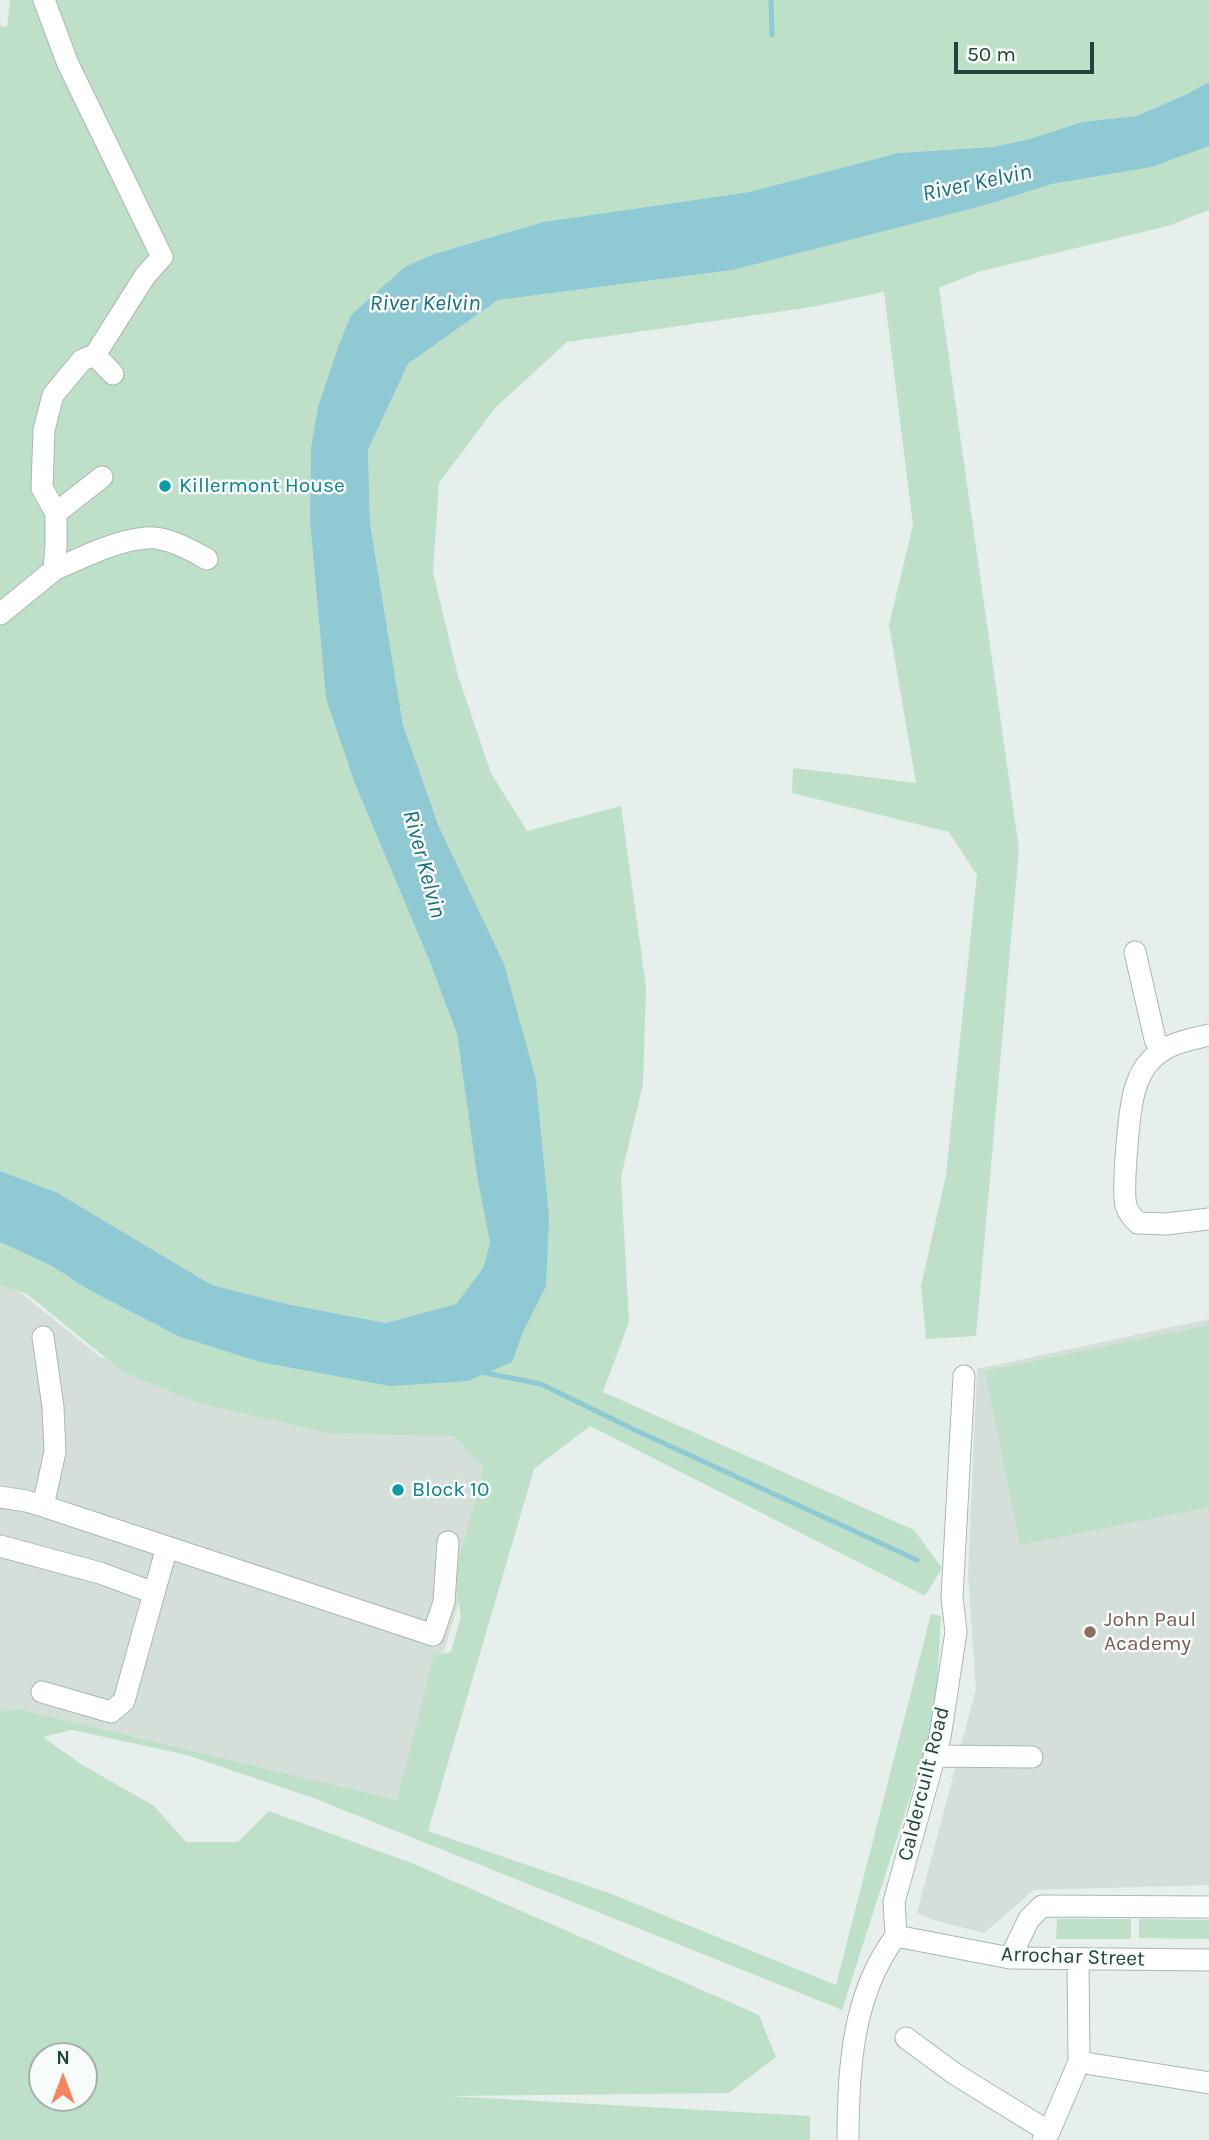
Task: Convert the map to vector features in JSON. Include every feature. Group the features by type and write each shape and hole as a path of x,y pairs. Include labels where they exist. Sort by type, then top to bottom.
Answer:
{"street":[{"path":"44,0 68,64 162,257 145,275 95,355 82,360 53,395 44,429 42,488 56,513 54,570"},
{"path":"95,355 113,374"},
{"path":"56,513 102,477"},
{"path":"0,614 54,570 98,550 148,537 182,545 207,559"},
{"path":"1135,952 1155,1039 1161,1051"},
{"path":"1209,1035 1177,1042 1161,1051 1139,1075 1130,1114 1126,1204 1130,1216 1138,1223 1166,1224 1209,1219"},
{"path":"43,1337 54,1406 55,1452 43,1506"},
{"name":"Caldercuilt Road","path":"896,1936 894,1902 940,1737 956,1632 952,1597 964,1376"},
{"path":"0,1497 43,1506 433,1635 444,1602 448,1542"},
{"path":"0,1546 100,1573 154,1593"},
{"path":"42,1692 111,1712 124,1701 167,1547"},
{"path":"934,1756 1032,1757"},
{"path":"1010,1958 1029,1919 1042,1906 1209,1907"},
{"path":"848,2140 848,2095 857,2025 862,2004 881,1956 896,1936"},
{"name":"Arrochar Street","path":"896,1936 1010,1958 1209,1960"},
{"path":"906,2038 1046,2136 1079,2062 1078,1959"},
{"path":"1079,2062 1209,2083"}],"shaded area":[{"path":"0,1276 100,1357 264,1415 509,1443 397,1800 19,1709 0,1711"},
{"name":"John Paul Academy","path":"1209,1319 1209,1885 1034,1890 984,1933 917,1913 976,1689 968,1575 977,1369"}],"green space":[{"path":"10,0 1209,0 1209,82 1136,116 1082,122 1031,139 992,147 898,153 749,192 543,222 434,254 311,448 310,522 326,699 355,784 457,1034 477,1176 490,1243 483,1268 456,1304 386,1323 287,1304 212,1285 56,1192 0,1171 0,26 7,27"},
{"path":"1209,146 1209,210 1168,226 981,271 939,288 1019,849 976,1336 926,1339 921,1286 946,1175 977,875 949,832 792,793 793,768 916,783 889,625 913,525 884,292 812,307 567,342 495,408 439,483 433,572 458,676 491,773 527,831 621,806 646,987 643,1084 621,1177 629,1322 603,1392 914,1530 942,1568 925,1596 590,1426 534,1469 428,1831 609,1893 836,1985 931,1614 941,1616 935,1719 842,2010 316,1799 187,1755 72,1730 43,1737 81,1764 154,1806 186,1842 238,1842 269,1811 414,1864 759,2015 776,2057 729,2093 449,2096 810,2116 810,2140 0,2140 0,1711 19,1709 397,1800 434,1655 451,1652 461,1616 454,1579 484,1467 454,1436 329,1433 198,1403 122,1371 27,1294 0,1285 0,1242 52,1266 89,1290 178,1336 512,1362 524,1330 439,827 403,725 370,522 368,450 408,364 498,300 733,270 986,205 1052,184 1152,167"},
{"path":"1209,1325 1209,1507 1020,1545 985,1371"},
{"path":"1057,1919 1131,1919 1131,1939 1056,1939"},
{"path":"1139,1919 1209,1920 1209,1939 1139,1938"}],"water":[{"name":"River Kelvin","path":"1209,82 1209,146 1152,167 1052,184 986,205 733,270 498,300 408,364 368,450 370,523 403,725 439,827 504,964 536,1080 549,1217 546,1286 524,1330 512,1362 468,1381 390,1386 260,1362 178,1336 89,1290 52,1266 0,1242 0,1171 56,1192 212,1285 287,1304 386,1323 456,1304 483,1268 490,1243 477,1176 457,1034 355,784 326,699 310,522 311,448 318,407 351,315 405,267 434,254 543,222 749,192 898,153 992,147 1030,139 1082,122 1136,116"}],"waterway":[{"path":"771,0 772,35"},
{"path":"481,1372 541,1384 917,1560"}],"place":[{"name":"Killermont House","path":"165,486"},
{"name":"Block 10","path":"398,1490"},
{"name":"John Paul Academy","path":"1090,1632"}]}
